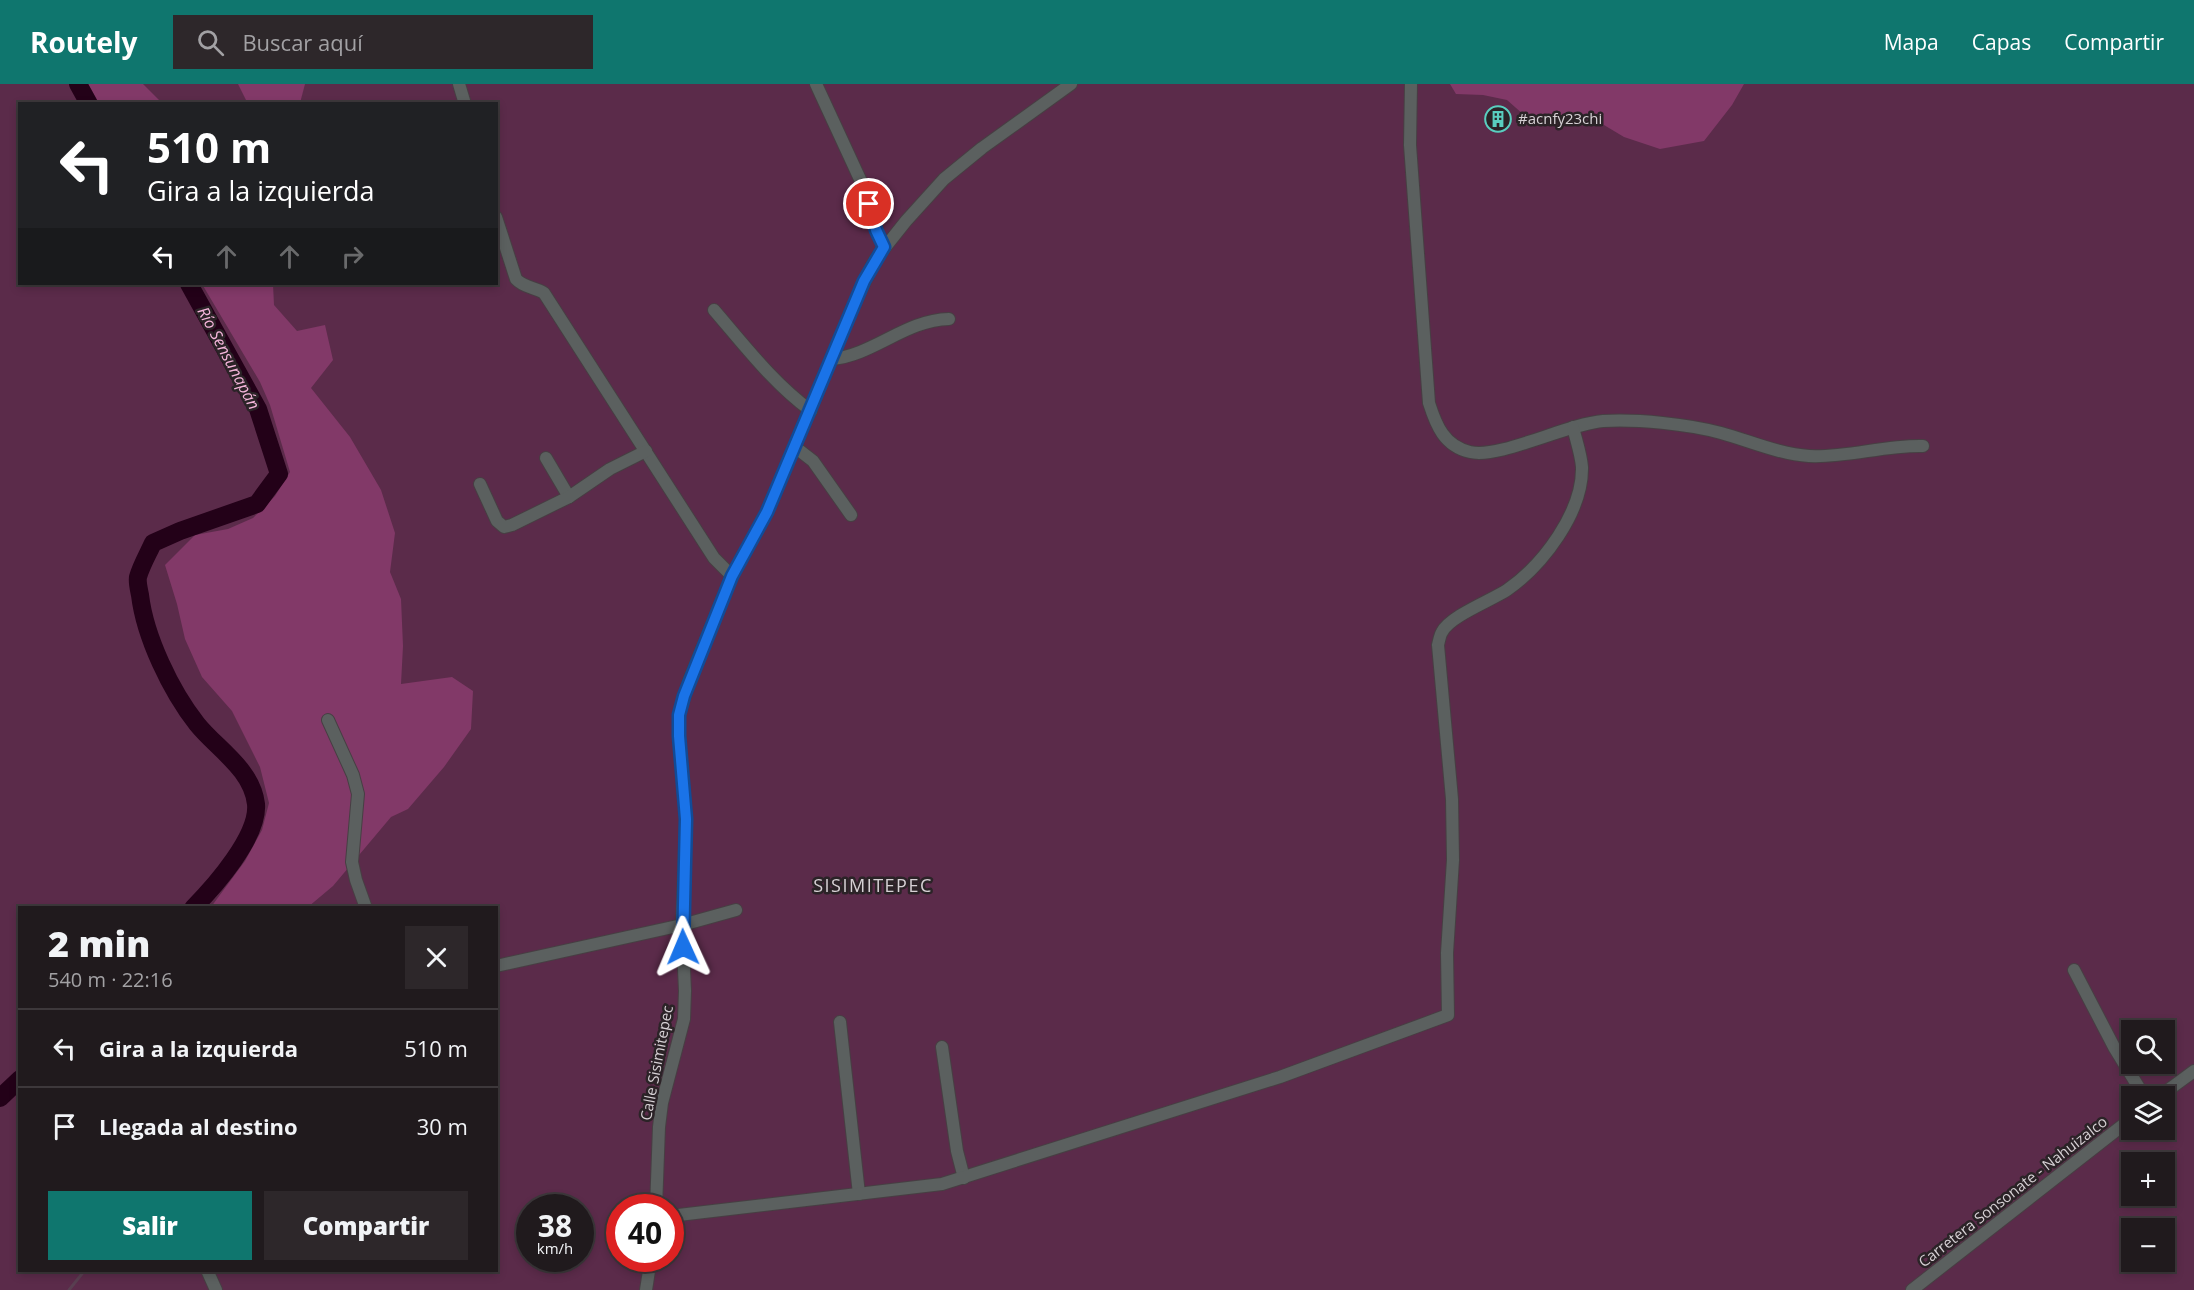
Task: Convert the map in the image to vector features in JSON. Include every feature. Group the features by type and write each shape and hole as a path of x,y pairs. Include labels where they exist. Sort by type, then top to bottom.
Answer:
{"street":[{"path":"459,84 464,102"},
{"path":"816,84 865,190 872,219 884,247"},
{"name":"Calle Sisimitepec","path":"657,1194 662,1103 684,1019 682,925 686,819 679,715 689,681 732,576 767,512 864,281 884,247 944,179 982,148 1071,84"},
{"path":"1411,84 1410,145 1429,402 1436,427 1449,443 1471,452 1497,450 1601,421 1644,421 1718,432 1788,453 1810,456 1902,445 1923,446"},
{"path":"498,223 516,279 522,285 544,293 714,558 732,576"},
{"path":"714,310 790,396 810,411"},
{"path":"832,359 856,353 932,320 949,320"},
{"path":"684,1214 942,1184 1291,1074 1448,1015 1447,953 1454,860 1438,645 1442,631 1453,621 1508,590 1533,569 1559,535 1578,498 1581,477 1582,467 1573,427"},
{"path":"795,447 813,461 851,515"},
{"path":"480,484 498,521 504,527 569,497 610,470 646,451"},
{"path":"546,458 569,497"},
{"path":"328,720 354,775 358,794 352,862 365,906"},
{"path":"498,966 682,925 736,910"},
{"path":"2074,970 2114,1047 2138,1086"},
{"path":"840,1022 859,1194"},
{"path":"942,1047 957,1151 964,1178"},
{"path":"2174,1086 2194,1071"},
{"name":"Carretera Sonsonate - Nahuizalco","path":"1912,1290 2121,1127"},
{"path":"208,1272 216,1290"},
{"path":"646,1290 649,1272"}],"shaded area":[{"path":"0,84 2194,84 2194,1290 0,1290"},
{"path":"88,84 143,84 161,102 98,102"},
{"path":"238,84 305,84 300,102 247,102"},
{"path":"1450,84 1744,84 1732,105 1704,141 1660,149 1624,137 1599,122 1554,126 1531,121 1507,100 1483,95 1456,94"},
{"path":"203,285 273,285 274,305 297,331 325,325 333,360 311,388 350,437 381,490 395,533 390,572 401,599 403,646 401,684 452,677 473,691 471,729 444,767 408,809 391,817 333,886 309,906 212,906 245,861 262,830 269,803 260,767 232,711 202,677 185,639 165,565 195,535 228,529 253,518 275,496 290,472 270,405 260,382"}],"waterway":[{"name":"Río Sensunapán","path":"78,84 88,102"},
{"name":"Río Sensunapán","path":"190,285 258,409 279,474 257,504 153,543 138,577 147,628 169,680 197,724 241,770 248,780 256,804 251,831 243,845 213,887 195,906"},
{"name":"Río Sensunapán","path":"0,1098 18,1081"},
{"path":"69,1290 83,1272"}],"place":[{"name":"#acnfy23chi","path":"1498,119"}],"district":[{"name":"SISIMITEPEC","path":"873,886"}],"route":[{"path":"683,947 686,819 679,715 689,681 732,576 767,512 864,281 884,247 872,219 869,204"}]}
